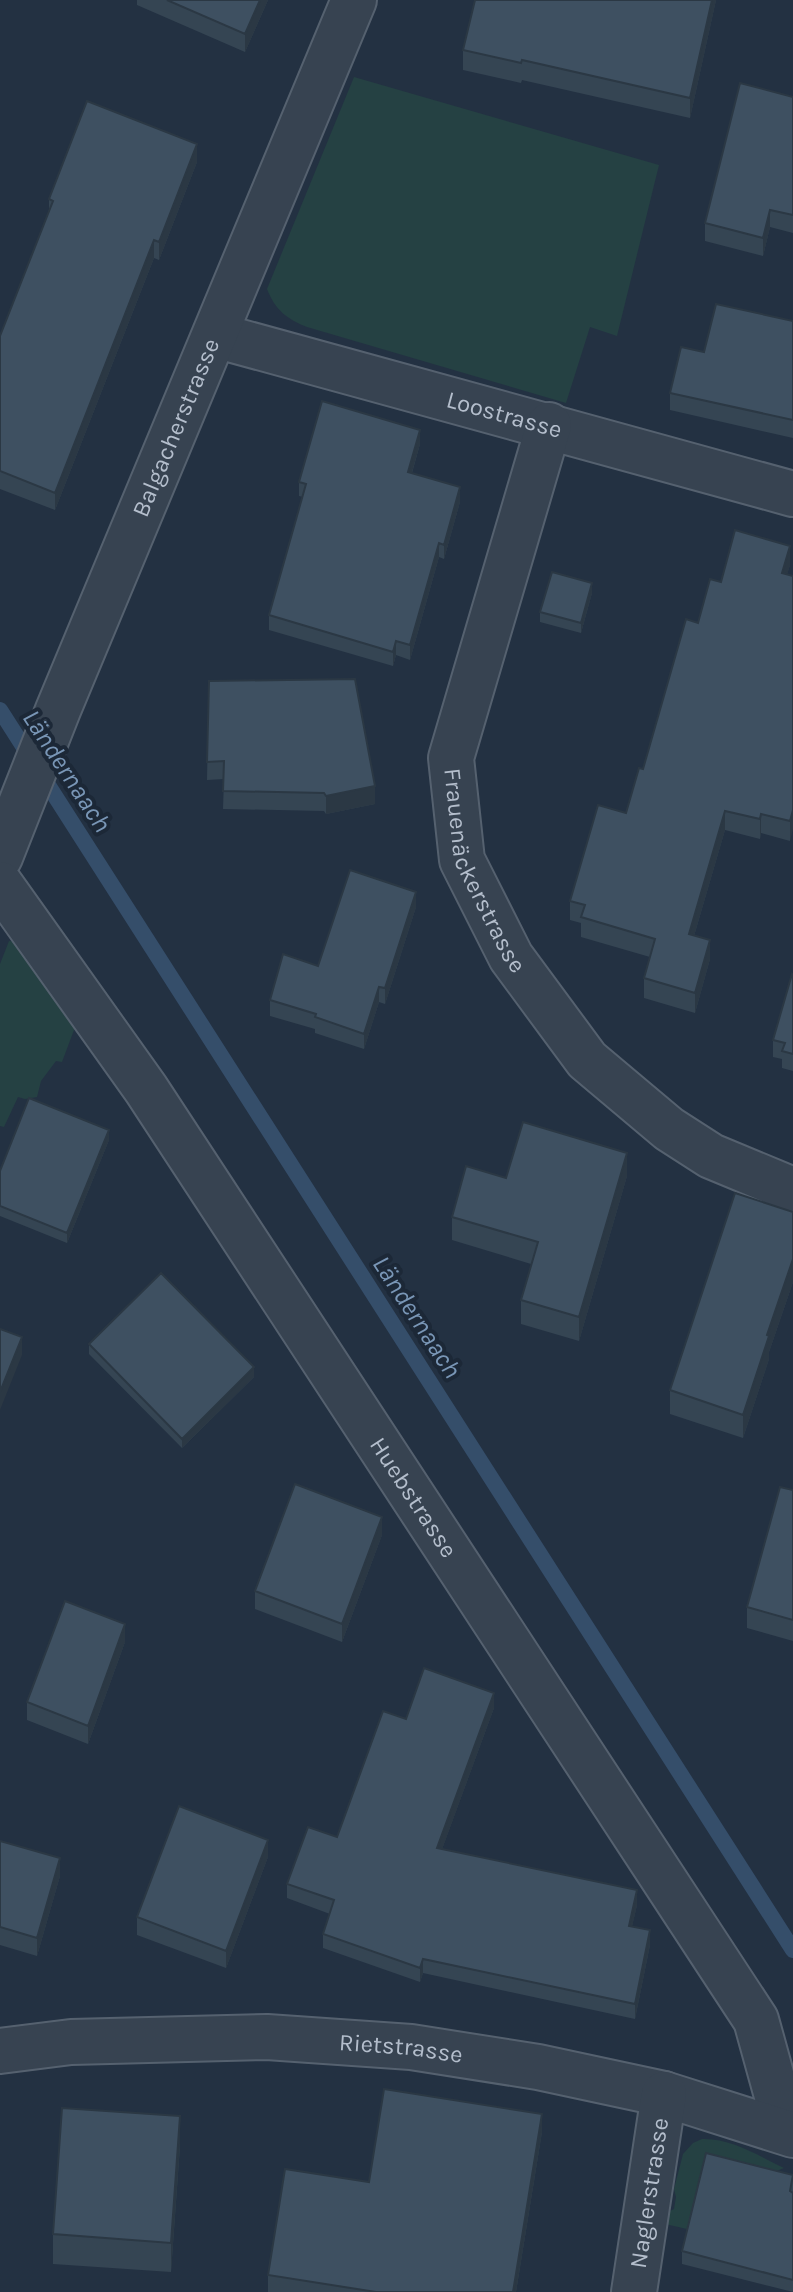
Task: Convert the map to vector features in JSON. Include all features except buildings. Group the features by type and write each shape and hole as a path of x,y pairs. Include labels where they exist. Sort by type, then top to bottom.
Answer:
{"street":[{"name":"Balgacherstrasse","path":"5,844 354,0"},
{"name":"Loostrasse","path":"215,335 793,494"},
{"name":"Frauenäckerstrasse","path":"549,425 451,758 462,860 511,957 587,1060 669,1129 711,1156 793,1190"},
{"name":"Huebstrasse","path":"0,884 146,1089 756,2020 790,2134"},
{"name":"Rietstrasse","path":"0,2051 71,2042 267,2037 411,2047 538,2067 664,2094 790,2134"},
{"name":"Naglerstrasse","path":"634,2292 664,2094"}],"green space":[{"path":"354,77 659,165 617,336 590,327 566,403 307,327 288,317 274,303 267,289"},
{"path":"9,941 22,942 77,1022 62,1062 56,1061 41,1081 37,1097 18,1097 4,1127 0,1126 0,964"},
{"path":"702,2139 734,2145 784,2168 774,2172 705,2162 687,2229 665,2224 670,2211 674,2209 674,2189 683,2154 693,2143"}],"waterway":[{"name":"Ländernaach","path":"0,710 793,1950"}]}
